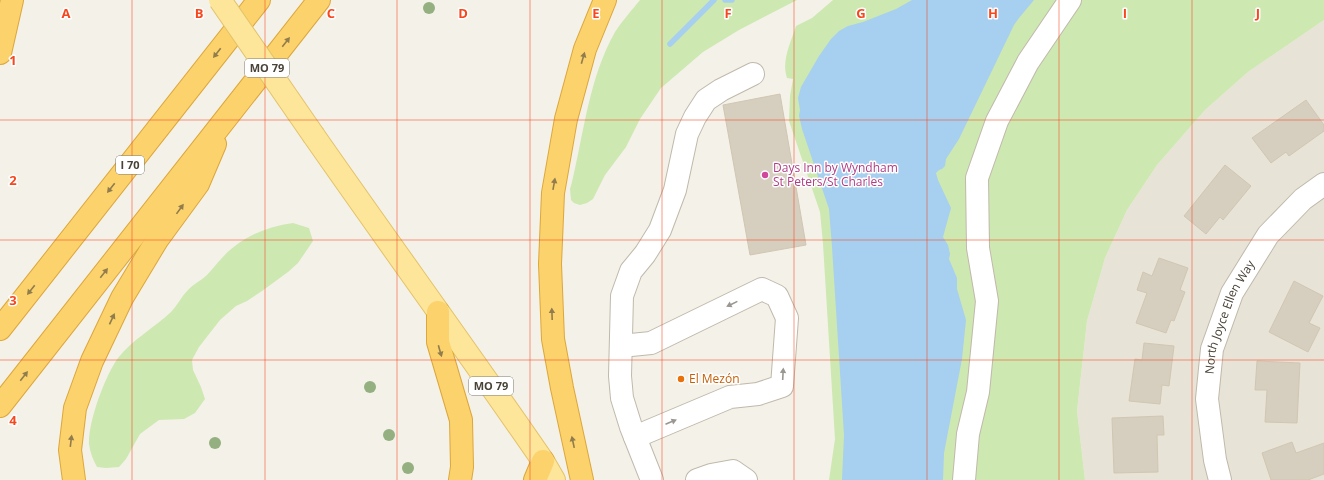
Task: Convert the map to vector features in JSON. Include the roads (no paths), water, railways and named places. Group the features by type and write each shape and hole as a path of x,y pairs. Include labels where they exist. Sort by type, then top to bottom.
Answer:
{"highway":[{"path":"0,53 12,0"},
{"name":"I 70","path":"0,329 259,0"},
{"path":"0,406 319,0"},
{"path":"582,480 553,339 550,264 553,193 566,119 585,49 604,0"},
{"path":"74,480 70,450 75,408 92,361 122,298 157,240 198,184 227,116"},
{"path":"438,312 438,342 461,420 462,467 460,480"}],"main road":[{"name":"MO 79","path":"220,0 438,312 460,340 539,470 554,480"}],"street":[{"path":"964,480 968,434 978,392 987,301 978,248 977,178 997,121 1028,62 1070,0"},
{"path":"652,480 622,398 620,376 622,296 631,270 645,254 660,230 675,190 687,134 695,117 706,100 721,90 753,74"},
{"name":"North Joyce Ellen Way","path":"1220,480 1215,460 1207,399 1212,349 1232,293 1268,234 1303,199 1324,184"},
{"path":"621,346 651,343 762,289 777,296 787,318 782,386 758,394 730,397 635,437"},
{"path":"697,480 711,475 733,471 746,480"}],"water":[{"path":"912,0 1034,0 1014,25 959,139 946,159 945,166 936,173 951,208 943,237 948,245 950,254 949,259 957,278 957,289 966,320 962,359 944,453 943,480 842,480 844,435 829,209 802,129 799,116 800,110 798,98 801,87 819,56 831,39 839,31 848,26 863,22 896,9"}],"waterway":[{"path":"670,44 714,0"},
{"path":"725,0 732,0"}],"place":[{"name":"Days Inn by Wyndham St Peters/St Charles","path":"765,175"},
{"name":"El Mezón","path":"681,379"}]}
